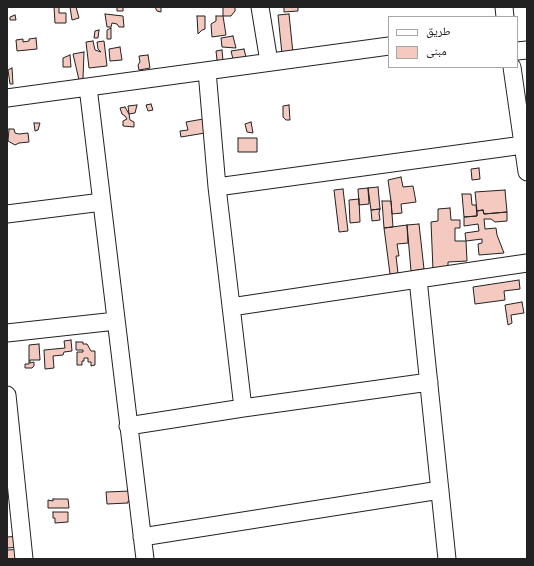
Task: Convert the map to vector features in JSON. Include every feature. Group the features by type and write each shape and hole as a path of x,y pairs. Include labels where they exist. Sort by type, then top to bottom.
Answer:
{"street":[{"path":"260,7 269,62"},
{"path":"7,98 388,46"},
{"path":"512,68 527,172"},
{"path":"206,71 217,187 243,408"},
{"path":"88,87 145,559"},
{"path":"217,187 523,145"},
{"path":"7,214 102,202"},
{"path":"231,307 527,263"},
{"path":"418,278 447,559"},
{"path":"7,333 116,321"},
{"path":"128,426 429,382"},
{"path":"7,395 24,559"},
{"path":"142,537 440,490"}],"building":[{"path":"54,7 59,7 59,13 66,13 66,23 55,23"},
{"path":"70,7 76,7 79,18 72,20"},
{"path":"117,7 123,7 123,11 117,11"},
{"path":"155,7 161,7 161,12 157,11"},
{"path":"223,7 235,7 235,11 231,16 223,16"},
{"path":"284,7 298,7 298,11 284,12"},
{"path":"105,14 123,16 124,27 119,27 117,24 112,23 111,27 107,27"},
{"path":"289,14 293,53 282,54 278,15"},
{"path":"15,15 16,20 10,20 10,17"},
{"path":"197,16 205,16 205,29 198,34"},
{"path":"216,16 223,16 226,35 212,37 211,24 216,21"},
{"path":"111,28 111,39 107,39 107,30"},
{"path":"99,30 98,38 94,38 95,31"},
{"path":"233,36 236,48 222,47 221,38"},
{"path":"36,38 37,49 17,51 16,40 23,39 23,42"},
{"path":"93,41 95,50 101,52 98,49 97,42 104,41 107,66 89,68 86,42"},
{"path":"120,47 122,60 110,61 109,49"},
{"path":"244,49 246,57 233,59 231,51"},
{"path":"222,50 223,61 217,60 216,51"},
{"path":"84,52 83,79 79,80 73,54"},
{"path":"70,55 71,67 63,67 63,58"},
{"path":"148,55 150,68 139,70 139,56"},
{"path":"12,68 13,84 10,84 8,70"},
{"path":"151,104 153,110 148,111 146,105"},
{"path":"137,105 135,113 129,114 128,106"},
{"path":"289,105 290,120 286,120 283,117 283,106"},
{"path":"125,107 129,114 130,120 134,122 134,127 123,126 123,121 127,119 122,114 120,108"},
{"path":"209,118 211,132 181,137 180,131 188,130 186,122"},
{"path":"251,122 253,133 247,132 245,124"},
{"path":"34,123 40,123 38,130 35,131"},
{"path":"9,129 14,129 15,133 19,134 28,133 29,142 15,145 8,141"},
{"path":"238,138 257,138 257,152 238,152"},
{"path":"479,168 480,179 472,180 471,169"},
{"path":"401,177 403,187 413,186 416,202 401,204 402,213 392,214 388,180"},
{"path":"378,187 380,209 371,210 368,188"},
{"path":"368,188 369,204 359,205 358,189"},
{"path":"343,189 348,231 339,232 334,190"},
{"path":"505,190 507,212 484,214 483,210 477,211 475,192"},
{"path":"462,194 471,194 472,205 476,205 477,216 464,217"},
{"path":"359,199 360,222 350,223 349,200"},
{"path":"382,201 391,201 393,227 384,228"},
{"path":"450,208 451,220 460,220 460,228 455,228 455,241 466,241 467,261 448,262 448,269 433,270 431,222 438,221 438,209"},
{"path":"380,209 380,220 372,221 371,210"},
{"path":"483,210 484,214 507,212 507,221 495,222 491,219 484,219 485,229 496,228 504,253 479,255 478,244 482,243 482,239 466,241 465,233 479,231 478,224 464,226 464,217 477,216 477,211"},
{"path":"419,224 424,269 411,271 407,225"},
{"path":"407,225 408,243 397,244 399,256 396,256 398,273 390,274 384,228"},
{"path":"519,280 520,289 504,291 505,300 475,304 473,287"},
{"path":"522,302 524,313 511,315 512,323 508,325 505,305"},
{"path":"71,340 72,351 64,352 63,355 53,356 54,368 45,369 44,350 65,348 64,341"},
{"path":"76,342 83,342 83,344 87,344 91,351 95,351 95,365 91,366 91,362 88,362 88,358 84,358 82,365 77,365 77,352 83,352 83,350 76,350"},
{"path":"39,344 40,360 30,360 30,363 34,362 34,366 32,368 25,368 25,364 29,364 29,345"},
{"path":"131,491 131,501 128,501 128,503 107,504 106,492"},
{"path":"53,499 68,499 69,508 48,508 48,500 53,501"},
{"path":"53,512 68,512 68,522 55,523"},
{"path":"21,536 20,547 7,548 7,537"},
{"path":"27,549 27,559 7,559 7,550"}]}
